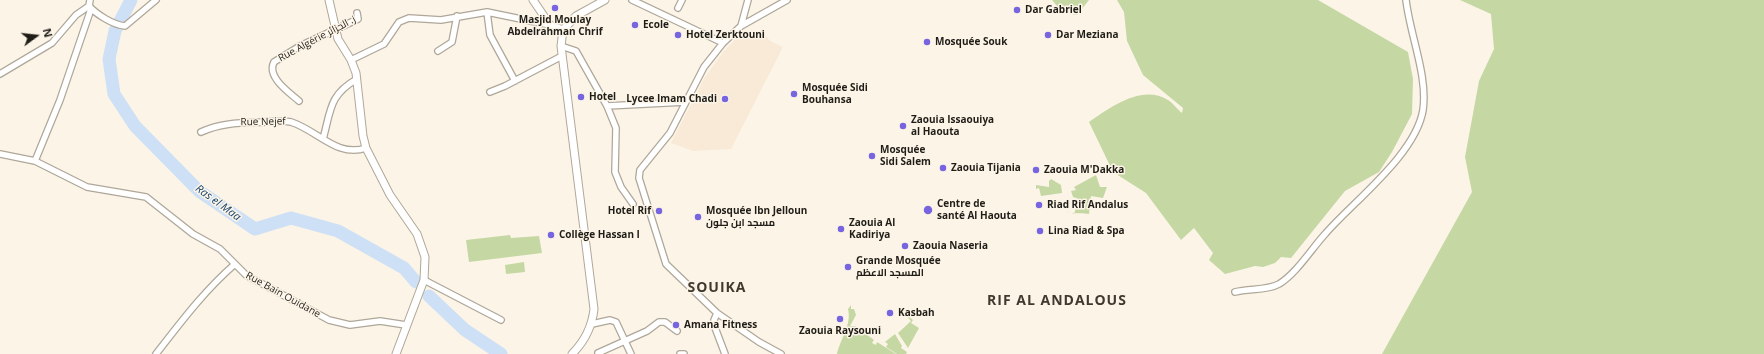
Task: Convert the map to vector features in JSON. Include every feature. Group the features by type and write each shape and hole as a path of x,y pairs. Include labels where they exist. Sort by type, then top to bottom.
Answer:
{"street":[{"path":"91,7 119,25 127,25 156,0"},
{"path":"329,0 334,29 338,39 351,60 357,79 363,136 366,148 390,195 413,227 421,243 425,261 424,280 396,354"},
{"path":"534,0 550,25"},
{"path":"574,352 584,341 592,324 594,309 561,46 563,30 576,16 604,0"},
{"path":"632,0 641,2 723,43"},
{"path":"678,8 682,0"},
{"path":"741,26 748,0"},
{"path":"781,354 759,342 717,314 666,264 639,178 640,170 670,133 704,67 723,43 741,26 787,0"},
{"path":"1235,292 1268,288 1287,278 1326,232 1385,173 1411,137 1421,117 1423,99 1421,74 1406,0"},
{"path":"0,74 52,43 76,15 91,7"},
{"path":"35,162 60,100 91,7"},
{"path":"351,60 384,44 399,22 404,19 415,17 441,20 487,12 550,25 563,30"},
{"path":"487,12 490,35 515,81"},
{"name":"Rue Algérie ز. الجزائر","path":"299,101 277,80 273,72 272,65 274,62 334,29 358,19 356,14"},
{"path":"438,51 452,42 457,16"},
{"path":"561,46 576,51 607,106 616,128 616,177 633,204"},
{"path":"490,92 515,81 562,56"},
{"path":"323,139 336,96 342,88 357,79"},
{"path":"607,106 686,102"},
{"name":"Rue Nejef","path":"201,132 224,124 286,121 298,125 323,139 349,150 355,151 366,148"},
{"name":"Rue Bain Ouidane","path":"0,154 35,162 87,187 146,197 193,234 220,249 250,277 334,322 355,325 380,321 406,325"},
{"path":"156,354 185,315 219,278 235,264"},
{"path":"424,280 501,320"},
{"path":"717,314 714,320 714,325 725,354"},
{"path":"592,324 614,321 618,325 630,354"},
{"path":"598,353 625,342 661,322 665,322 677,331"}],"shaded area":[{"name":"Lycee Imam Chadi","path":"762,31 770,41 783,47 731,149 693,151 671,143 705,77 724,51 737,38"}],"green space":[{"path":"1052,0 1089,0 1077,15 1062,12"},
{"path":"1117,0 1318,0 1408,52 1413,79 1412,114 1392,152 1379,172 1345,191 1291,258 1281,257 1275,263 1263,267 1255,266 1225,274 1209,260 1213,253 1194,228 1181,240 1146,193 1113,172 1089,122 1117,104 1137,96 1158,96 1168,100 1182,113 1183,108 1143,75 1127,41 1124,12"},
{"path":"1460,0 1764,0 1764,354 1382,354 1472,192 1465,157 1479,81 1494,49 1491,14"},
{"path":"1096,175 1100,187 1107,187 1103,198 1091,196 1089,214 1074,213 1079,199 1073,197 1071,191 1076,190 1074,187"},
{"path":"1051,179 1061,185 1062,193 1041,196 1039,188 1036,189 1036,185 1049,187 1049,181"},
{"path":"510,235 511,238 539,236 542,253 469,262 466,240"},
{"path":"524,262 525,272 506,274 505,265"},
{"path":"851,305 851,309 854,309 856,315 850,326 855,326 874,340 872,343 876,345 877,342 896,354 837,354 847,326 849,315 848,309"},
{"path":"904,313 913,320 911,323 919,328 908,348 898,333 911,321"},
{"path":"895,334 902,346 901,348 907,352 906,354 897,354 886,347 888,344 885,342"}],"waterway":[{"name":"Ras el Maa","path":"131,0 115,31 109,59 114,94 135,126 199,191 255,229 291,218 338,231 404,268 416,282"},
{"name":"Ras el Maa","path":"429,296 465,330 501,354"}],"place":[{"name":"Masjid Moulay Abdelrahman Chrif","path":"555,8"},
{"name":"Dar Gabriel","path":"1017,10"},
{"name":"Ecole","path":"635,25"},
{"name":"Hotel Zerktouni","path":"678,35"},
{"name":"Dar Meziana","path":"1048,35"},
{"name":"Mosquée Souk","path":"927,42"},
{"name":"Mosquée Sidi Bouhansa","path":"794,94"},
{"name":"Hotel","path":"581,97"},
{"name":"Lycee Imam Chadi","path":"725,99"},
{"name":"Zaouia Issaouiya al Haouta","path":"903,126"},
{"name":"Mosquée Sidi Salem","path":"872,156"},
{"name":"Zaouia Tijania","path":"943,168"},
{"name":"Zaouia M'Dakka","path":"1036,170"},
{"name":"Riad Rif Andalus","path":"1039,205"},
{"name":"Centre de santé Al Haouta","path":"928,210"},
{"name":"Hotel Rif","path":"659,211"},
{"name":"Mosquée Ibn Jelloun مسجد ابن جلون","path":"698,217"},
{"name":"Zaouia Al Kadiriya","path":"841,229"},
{"name":"Lina Riad & Spa","path":"1040,231"},
{"name":"Collège Hassan I","path":"551,235"},
{"name":"Zaouia Naseria","path":"905,246"},
{"name":"Grande Mosquée المسجد الاعظم","path":"848,267"},
{"name":"Kasbah","path":"890,313"},
{"name":"Zaouia Raysouni","path":"840,319"},
{"name":"Amana Fitness","path":"676,325"}],"district":[{"name":"SOUIKA","path":"717,288"},
{"name":"RIF AL ANDALOUS","path":"1057,301"}]}
